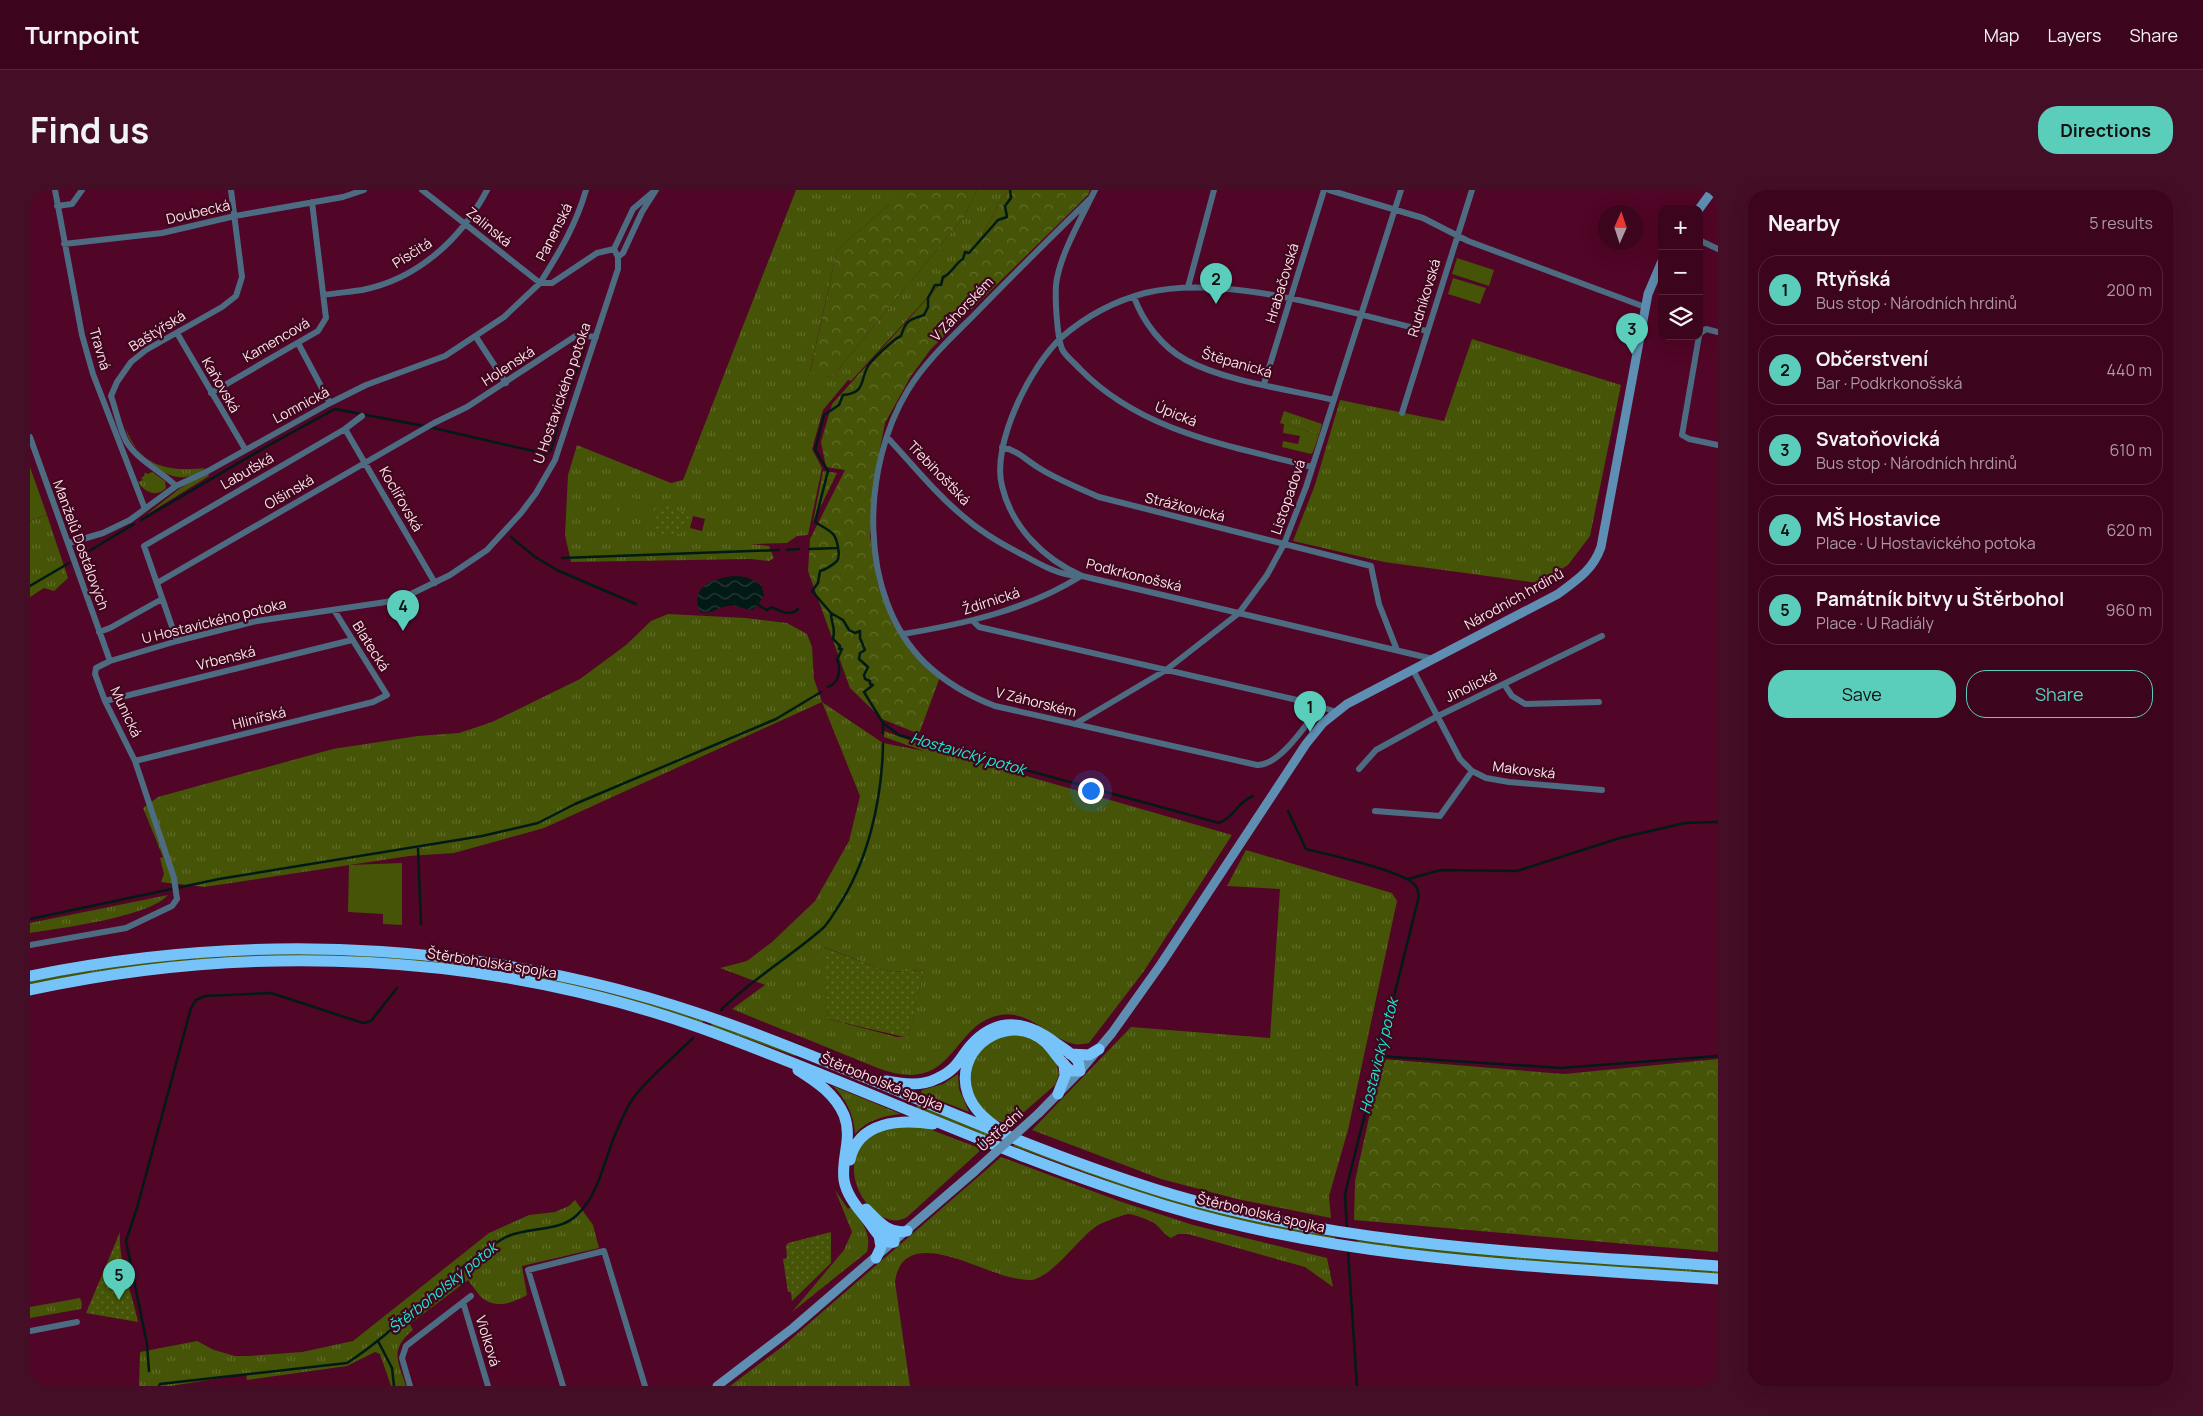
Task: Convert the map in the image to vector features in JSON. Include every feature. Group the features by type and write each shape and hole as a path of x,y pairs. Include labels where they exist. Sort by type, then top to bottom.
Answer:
{"highway":[{"name":"Štěrboholská spojka","path":"30,976 144,957 226,950 347,949 449,957 568,977 648,998 724,1022 1025,1142 1120,1177 1236,1212 1334,1232 1466,1248 1718,1266"},
{"name":"Štěrboholská spojka","path":"30,990 125,973 214,964 332,961 411,966 490,976 581,994 672,1019 776,1056 1053,1167 1166,1206 1247,1228 1358,1249 1482,1262 1718,1279"},
{"path":"857,1074 906,1084 931,1082 955,1068 981,1035 1005,1026 1019,1025 1037,1030 1066,1058 1071,1071 1080,1071"},
{"path":"1025,1142 994,1125 974,1106 967,1092 966,1071 970,1057 977,1046 987,1038 1002,1031 1016,1030 1031,1033 1042,1039 1066,1058 1089,1055 1099,1050"},
{"path":"776,1056 822,1087 840,1107 848,1128 844,1166 845,1185 853,1202 883,1232 894,1237 894,1242"},
{"path":"1058,1094 1065,1076 1066,1058"},
{"path":"876,1258 881,1247 883,1232 860,1202 852,1188 849,1173 850,1158 860,1140 877,1126 896,1122 924,1123 959,1130"},
{"path":"883,1232 907,1231"}],"street":[{"name":"Travná","path":"55,190 82,335 93,374 145,509"},
{"path":"57,206 72,204 82,190"},
{"name":"Baštýřská","path":"176,486 168,478 155,471 127,442 110,396 131,362 146,350 222,307 236,296 242,276 231,190"},
{"name":"Doubecká","path":"64,244 162,233 234,216 343,197 364,190"},
{"name":"Zalinská","path":"422,190 540,283"},
{"name":"Písčitá","path":"324,295 363,289 416,269 442,250 466,224 487,190"},
{"name":"Panenská","path":"540,283 566,240 580,212 586,190"},
{"path":"618,258 614,249 633,208 656,190"},
{"name":"U Hostavického potoka","path":"94,674 96,668 110,661 177,641 257,621 298,613 386,602 435,583 463,568 487,550 521,513 536,493 555,460 618,269 618,258 624,252 642,212 656,190"},
{"name":"V Záhorském","path":"1061,338 1056,304 1056,284 1060,265 1094,190"},
{"path":"1188,287 1214,190"},
{"name":"Hrabačovská","path":"1264,384 1324,190"},
{"path":"1329,190 1423,218 1457,236 1645,307"},
{"name":"Listopadová","path":"1075,724 1166,670 1239,613 1267,575 1284,544 1312,467 1401,190"},
{"name":"Rudníkovská","path":"1402,413 1472,190"},
{"path":"1702,205 1713,190"},
{"name":"V Záhorském","path":"1091,198 1030,257 932,358 908,389 887,437 876,478 874,539 883,595 903,634 925,663 960,690 995,706 1265,765 1279,756 1320,707"},
{"name":"Kamencová","path":"211,393 298,343 323,326 326,318 324,295 312,202"},
{"path":"1703,242 1718,249"},
{"name":"Lomnická","path":"69,543 102,533 130,520 176,486 208,471 245,449 366,385 445,356 504,317 540,283 552,283 597,253 614,249"},
{"name":"Národních hrdinů","path":"1242,840 1306,744 1336,712 1558,594 1584,575 1593,564 1603,538 1645,307 1650,286 1658,269"},
{"name":"Podkrkonošská","path":"1427,331 1290,299 1228,289 1188,287 1134,296 1087,318 1061,338 1043,360 1023,392 1011,418 1002,447 1000,461 1002,486 1017,521 1042,552 1063,567 1082,576 1433,659"},
{"name":"Štěpanická","path":"1134,296 1140,313 1163,343 1186,360 1222,374 1334,400"},
{"path":"1703,330 1706,328 1718,332"},
{"name":"Kaňovská","path":"177,332 245,449"},
{"name":"Holenská","path":"434,424 506,383 577,335 596,337"},
{"path":"476,337 506,383"},
{"name":"Úpická","path":"1061,338 1062,350 1102,389 1144,415 1190,434 1312,467"},
{"path":"1699,340 1682,435 1689,439 1718,445"},
{"path":"298,343 330,403"},
{"name":"Labuťská","path":"157,583 144,546 345,429 362,416"},
{"name":"Olšinská","path":"157,583 434,424"},
{"name":"Koclířovská","path":"345,429 435,583"},
{"name":"Manželů Dostálových","path":"30,437 110,661"},
{"name":"Třebihošťská","path":"887,437 934,490 964,517 994,539 1032,560 1066,575 1082,576"},
{"name":"Strážkovická","path":"1002,447 1013,450 1039,468 1065,482 1100,497 1371,566 1379,604 1397,650"},
{"name":"Ždírnická","path":"903,634 973,621 1026,603 1065,586 1082,576"},
{"path":"157,583 177,641"},
{"path":"99,632 110,628 162,599"},
{"name":"Blatecká","path":"334,610 387,695"},
{"path":"973,621 980,627 1336,712"},
{"name":"Jinolická","path":"1359,769 1376,750 1436,717 1602,636"},
{"name":"Vrbenská","path":"105,701 352,640"},
{"name":"Makovská","path":"1413,670 1460,760 1472,771 1486,778 1509,782 1602,790"},
{"name":"Munická","path":"30,945 126,928 140,923 172,906 176,899 176,888 136,761 105,701 94,674"},
{"path":"1504,684 1512,696 1525,704 1599,702"},
{"name":"Hlinířská","path":"136,761 373,702 387,695"},
{"path":"1375,811 1440,816 1472,771"},
{"name":"Ústřední","path":"718,1386 793,1328 876,1258 975,1171 1058,1094 1099,1050 1161,964 1242,840"},
{"path":"563,1386 528,1270 604,1251 645,1386"},
{"name":"Violková","path":"410,1386 402,1358 406,1346 471,1296"},
{"name":"Violková","path":"463,1302 488,1386"},
{"path":"30,1331 77,1322"}],"green space":[{"path":"796,190 890,190 890,204 837,250 810,371 831,378 964,217 977,190 1007,190 979,241 851,381 848,380 823,410 812,449 822,468 808,535 797,536 787,543 751,544 769,546 774,558 769,561 751,559 571,562 565,535 568,475 577,445 671,483 683,480","holes":["693,516 705,519 702,531 690,528"]},
{"path":"890,190 977,190 964,217 831,378 810,372 837,250 890,204"},
{"path":"1007,190 1090,190 1088,195 931,349 911,376 885,423 874,479 870,536 878,585 900,635 940,677 919,734 882,719 850,688 808,571 810,539 845,470 826,467 821,442 832,404 979,241"},
{"path":"1457,258 1494,270 1489,286 1452,274"},
{"path":"1453,278 1486,288 1480,304 1448,294"},
{"path":"1472,339 1621,385 1590,536 1568,565 1539,583 1384,562 1293,541 1315,485 1340,400 1444,421"},
{"path":"1284,411 1322,424 1319,435 1280,423"},
{"path":"1284,424 1319,435 1311,454 1282,447 1283,441 1298,444 1300,436 1283,433"},
{"path":"126,429 132,442 139,451 130,440"},
{"path":"141,453 157,464 168,467 179,469 205,468 187,477 172,476 157,468"},
{"path":"30,467 47,515 30,521"},
{"path":"823,471 837,473 813,522"},
{"path":"145,472 147,474 152,472 165,481 166,488 159,493 144,489 138,482 143,480 141,478"},
{"path":"207,472 209,476 146,515 179,489"},
{"path":"626,495 655,507 648,523 619,511"},
{"path":"662,504 690,515 682,533 668,536 651,530"},
{"path":"47,515 68,578 54,591 44,588 30,597 30,521"},
{"path":"668,614 746,618 787,623 807,634 812,647 814,679 822,702 544,828 454,853 409,856 204,887 161,882 164,874 160,858 163,857 143,808 158,797 333,749 418,736 459,733 492,722 580,679 626,645 651,621"},
{"path":"822,702 883,743 924,751 884,737 884,731 939,751 1232,835 1144,971 1089,1043 1074,1044 1022,1017 1001,1015 989,1018 971,1031 941,1064 932,1070 910,1075 878,1068 732,1009 765,985 720,968 747,961 772,942 815,901 849,841 860,796","holes":["824,947 892,972 924,970 908,1037 897,1037 828,1019"]},
{"path":"1246,850 1392,893 1397,901 1348,1130 1329,1196 1331,1218 1237,1199 1161,1179 1032,1130 1131,1027 1270,1038 1280,889 1227,886"},
{"path":"402,863 402,925 383,924 383,914 348,912 349,865"},
{"path":"168,895 158,903 143,910 82,925 30,933 30,923"},
{"path":"823,947 892,972 924,970 908,1038 828,1019"},
{"path":"258,953 391,956 485,967 596,989 704,1020 702,1023 645,1006 349,957 258,956 194,960 102,971 30,985 30,981 134,963"},
{"path":"713,1023 795,1054 795,1056 710,1026"},
{"path":"1024,1035 1041,1043 1057,1065 1059,1074 1055,1085 1009,1125 990,1116 978,1105 971,1091 970,1073 977,1056 989,1043 1003,1036"},
{"path":"1382,1059 1564,1074 1718,1059 1718,1252 1354,1220 1355,1181"},
{"path":"958,1074 959,1089 969,1112 921,1093 922,1090 943,1084"},
{"path":"833,1086 901,1114 876,1119 865,1125 855,1134 853,1120 848,1108 842,1096"},
{"path":"917,1104 998,1136 994,1139 917,1108"},
{"path":"921,1126 982,1149 907,1217 894,1220 880,1216 868,1206 859,1191 854,1174 856,1157 865,1141 883,1129"},
{"path":"1016,1143 1294,1229 1335,1237 1335,1240 1215,1215 1132,1190 1013,1146"},
{"path":"1001,1157 1119,1201 1193,1225 1327,1258 1333,1287 1305,1267 1188,1234 1178,1234 1171,1238 1154,1223 1139,1216 1127,1214 1096,1226 1053,1268 1035,1279 1027,1280 1008,1277 937,1254 922,1253 910,1257 900,1266 895,1282 910,1386 730,1386 783,1346"},
{"path":"835,1190 848,1209 851,1207 865,1228 868,1239 867,1252 792,1312 844,1250 852,1232"},
{"path":"575,1200 593,1225 599,1248 522,1266 527,1295 510,1303 497,1304 485,1300 468,1280 410,1324 413,1330 405,1337 398,1350 398,1362 406,1386 391,1386 380,1354 375,1352 347,1366 247,1380 246,1374 171,1386 139,1386 140,1352 197,1341 214,1350 235,1356 249,1356 302,1352 353,1341 489,1233 529,1215 555,1212 569,1206"},
{"path":"120,1232 123,1266 138,1322 86,1313"},
{"path":"831,1232 831,1263 792,1301 791,1292 788,1292 783,1259 787,1258 786,1246 788,1243"},
{"path":"1357,1240 1475,1253 1718,1271 1718,1275 1508,1260 1358,1244"},
{"path":"80,1298 82,1303 81,1309 30,1318 30,1307"}],"water":[{"path":"735,576 746,577 761,584 764,595 757,606 752,610 730,606 711,612 700,612 697,603 701,590 712,581"}],"waterway":[{"name":"Hostavický potok","path":"1010,190 1011,198 1005,206 1007,217 998,220 969,253 965,252 963,259 943,277 941,285 935,285 928,298 928,307 924,315 909,321 901,336 888,345 872,361 867,368 861,386 855,392 843,395 839,405 824,415 815,450 828,471 815,522 833,534 839,555 835,563 820,571 818,583 812,591 831,613 843,620 849,630 855,633 860,631 860,638 865,650 860,653 859,659 868,667 864,675 865,679 873,685 864,692 883,723 899,735 1219,823 1229,817 1243,802 1253,796"},
{"path":"429,427 546,454 551,450 585,346"},
{"path":"141,520 335,409 424,426"},
{"path":"81,556 134,524"},
{"path":"511,537 535,557 559,571 636,604"},
{"path":"809,549 837,548"},
{"path":"787,550 799,549"},
{"path":"562,558 779,550"},
{"path":"30,586 69,563"},
{"path":"755,603 767,610 772,607 788,613 798,609"},
{"path":"828,687 835,682 839,675 837,660 842,649 839,649 840,646 833,639 834,631 831,613"},
{"path":"30,919 219,879 482,836 538,823 575,804 776,719 821,692"},
{"name":"Štěrboholský potok","path":"883,724 883,733"},
{"name":"Štěrboholský potok","path":"721,1010 745,988 797,949 830,920 847,892 865,852 880,787 883,744"},
{"name":"Hostavický potok","path":"1288,811 1306,849 1396,874 1415,885 1419,896 1345,1194 1347,1230"},
{"path":"1408,879 1441,870 1517,871 1620,838 1685,823 1718,822"},
{"path":"418,848 421,924"},
{"path":"149,1371 147,1344 126,1241 137,1208 191,1008 196,1000 205,996 271,993 363,1023 371,1021 397,988"},
{"name":"Štěrboholský potok","path":"159,1386 160,1384 347,1363 387,1333 463,1267 504,1238 513,1234 560,1225 576,1216 597,1186 613,1139 632,1100 651,1078 693,1038"},
{"path":"1380,1047 1386,1056 1393,1057 1561,1068 1718,1056"},
{"name":"Hostavický potok","path":"1348,1250 1357,1386"},
{"path":"378,1341 392,1368 394,1386"}],"place":[{"name":"Občerstvení","path":"1216,304"},
{"name":"Svatoňovická","path":"1632,354"},
{"name":"MŠ Hostavice","path":"403,631"},
{"name":"Rtyňská","path":"1310,732"},
{"name":"Památník bitvy u Štěrbohol","path":"119,1300"}]}
